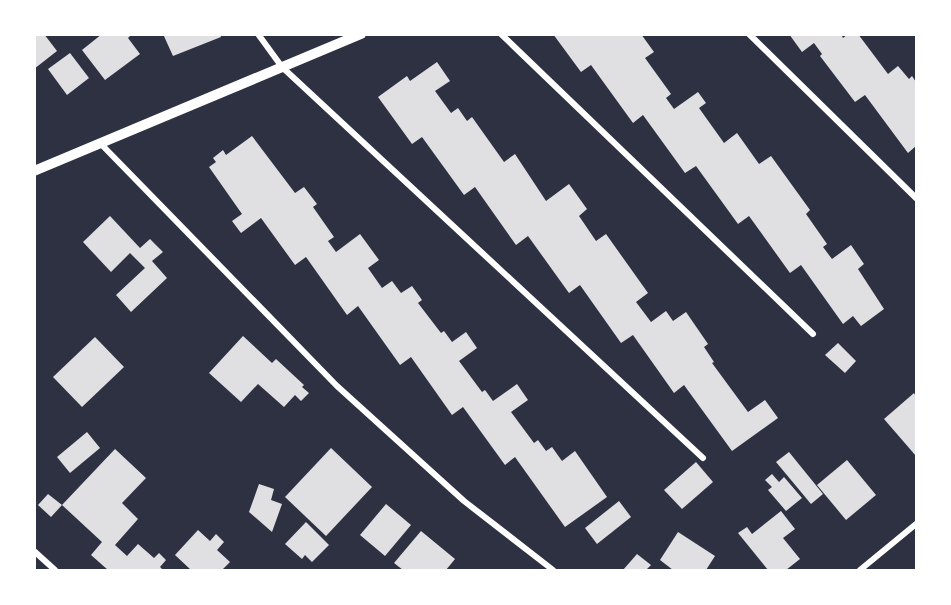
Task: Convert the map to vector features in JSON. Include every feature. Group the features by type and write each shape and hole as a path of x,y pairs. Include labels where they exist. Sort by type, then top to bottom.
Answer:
{"street":[{"path":"258,34 282,67 703,458"},
{"path":"34,171 362,34"},
{"path":"501,34 813,333"},
{"path":"749,34 916,198"},
{"path":"100,143 337,386 464,501 553,570"},
{"path":"860,570 916,524"},
{"path":"34,551 55,570"}],"building":[{"path":"34,34 44,34 57,51 34,69"},
{"path":"102,34 132,34 128,38 140,54 105,80 82,50"},
{"path":"163,34 220,34 221,37 173,56"},
{"path":"553,34 641,34 654,52 645,58 671,94 666,98 674,109 698,92 706,103 699,108 724,143 737,133 759,164 771,156 810,210 806,214 827,244 823,247 832,259 851,245 864,264 858,269 884,309 861,326 853,316 843,324 801,265 790,273 749,216 738,224 696,166 685,173 643,115 633,123 591,65 581,72"},
{"path":"789,34 841,34 843,38 848,34 858,34 888,74 898,66 909,79 912,76 916,82 916,146 908,153 865,95 855,102 820,56 822,54 814,43 802,52"},
{"path":"70,53 89,78 67,95 48,69"},
{"path":"437,62 450,81 435,91 451,113 458,108 467,121 472,117 504,162 515,154 546,201 569,184 587,209 579,216 596,241 606,234 648,293 636,302 651,322 666,311 673,321 686,312 708,344 704,347 714,362 712,363 748,412 765,400 778,418 732,451 684,385 674,393 633,335 621,343 580,285 569,293 528,236 516,245 475,187 464,195 422,137 412,144 378,97 407,76 410,81"},
{"path":"252,136 295,193 304,187 317,204 313,207 334,237 328,241 336,252 360,234 379,260 368,268 382,288 392,281 401,293 412,286 422,300 418,303 441,333 444,331 452,342 466,332 477,348 459,361 482,392 485,390 493,401 517,384 528,400 511,412 534,443 538,440 546,451 552,447 562,461 575,451 607,497 565,527 515,457 505,465 463,407 452,415 411,357 400,365 358,306 347,315 306,257 295,265 261,218 241,233 232,221 242,214 209,167 216,162 213,158 223,150 226,155"},
{"path":"110,216 140,248 150,239 163,252 152,261 167,278 131,312 116,295 145,268 130,253 111,272 83,242"},
{"path":"243,336 272,363 276,359 304,385 302,387 309,393 301,401 295,395 284,407 258,384 241,402 209,373"},
{"path":"95,337 124,367 82,407 53,377"},
{"path":"838,343 856,361 845,373 825,355"},
{"path":"914,393 916,397 916,456 884,419"},
{"path":"87,432 100,448 70,473 57,457"},
{"path":"331,448 372,487 326,536 285,497"},
{"path":"115,449 146,478 122,503 138,519 115,545 127,556 138,544 154,558 159,553 166,560 160,567 163,570 108,570 91,555 102,542 62,505"},
{"path":"789,452 823,494 811,504 776,462"},
{"path":"847,460 876,495 846,520 817,485"},
{"path":"696,462 713,482 682,509 664,490"},
{"path":"772,474 779,482 784,477 802,498 786,511 768,490 772,487 765,480"},
{"path":"259,484 274,489 271,500 282,504 272,532 249,512"},
{"path":"48,494 62,505 51,517 38,505"},
{"path":"619,501 631,517 597,544 585,528"},
{"path":"386,504 411,525 385,556 360,535"},
{"path":"781,511 795,529 783,538 800,559 786,570 768,570 738,533 747,527 752,534"},
{"path":"306,522 329,545 312,562 305,555 302,559 285,544"},
{"path":"198,530 210,541 216,534 224,542 217,550 230,562 222,570 191,570 175,555"},
{"path":"421,531 455,559 446,570 403,570 394,563"},
{"path":"678,532 715,556 706,570 673,570 660,560"},
{"path":"637,554 651,565 646,570 623,570"}]}
